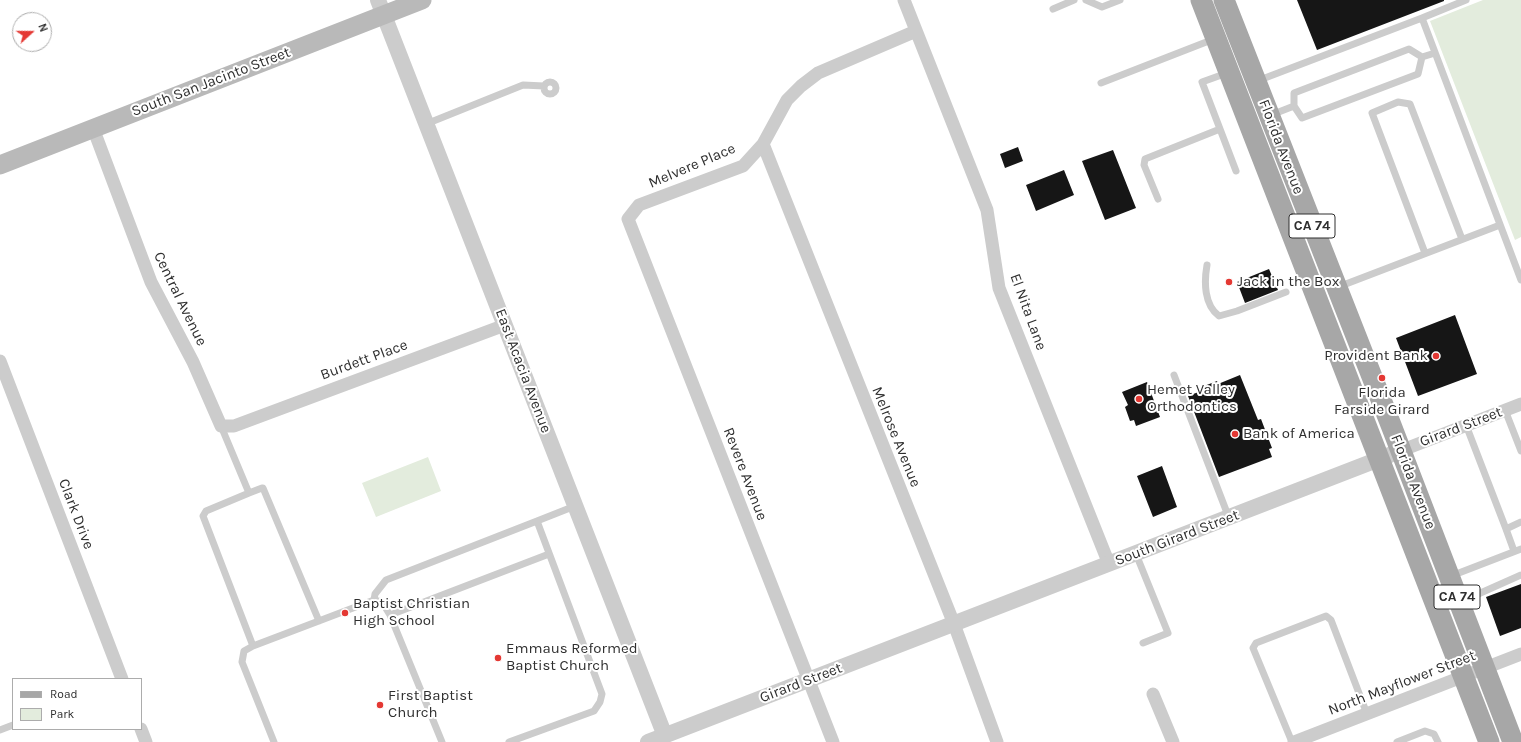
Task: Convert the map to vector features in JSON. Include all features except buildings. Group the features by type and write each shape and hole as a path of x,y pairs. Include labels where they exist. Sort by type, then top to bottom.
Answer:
{"main road":[{"name":"South San Jacinto Street","path":"0,165 93,128 381,7 422,0"},
{"name":"Florida Avenue","path":"1201,0 1489,742"},
{"name":"Florida Avenue","path":"1224,0 1513,742"}],"street":[{"name":"El Nita Lane","path":"904,0 987,210 999,288 1109,564"},
{"name":"East Acacia Avenue","path":"381,7 666,739"},
{"name":"Melvere Place","path":"628,219 639,205 743,166 763,144 787,100 801,86 818,74 916,31"},
{"name":"Central Avenue","path":"93,128 151,282 227,426"},
{"name":"Melrose Avenue","path":"763,144 954,624 997,742"},
{"name":"Revere Avenue","path":"628,219 833,742"},
{"name":"Burdett Place","path":"227,426 505,325"},
{"name":"Clark Drive","path":"0,361 122,678"},
{"name":"Girard Street","path":"1400,451 1521,404"},
{"name":"South Girard Street","path":"954,624 1400,451"},
{"name":"Girard Street","path":"648,742 666,739 809,680 954,624"},
{"name":"North Mayflower Street","path":"1293,742 1521,654"},
{"path":"1153,694 1173,742"},
{"path":"141,730 146,742"}],"lane":[{"path":"1053,9 1074,0"},
{"path":"1086,0 1102,7 1120,0"},
{"path":"1256,82 1466,0"},
{"path":"1422,18 1521,280"},
{"path":"1101,83 1216,39"},
{"path":"1422,57 1418,74 1302,118 1294,106 1294,93 1408,49 1422,57 1435,53"},
{"path":"1229,72 1202,82 1236,171"},
{"path":"426,124 523,85 544,86"},
{"path":"1426,253 1372,113 1398,102 1410,104 1462,239"},
{"path":"1269,116 1294,106"},
{"path":"1158,199 1144,165 1145,159 1220,129"},
{"path":"1336,288 1500,225"},
{"path":"1207,265 1204,281 1207,296 1214,312 1219,316 1238,311 1286,292"},
{"path":"1174,375 1229,518"},
{"path":"1505,410 1521,451"},
{"path":"1449,577 1518,550 1506,529 1466,425"},
{"path":"227,426 249,493"},
{"path":"253,646 203,516 206,511 262,488 319,621"},
{"path":"374,600 375,594 386,580 575,506"},
{"path":"509,742 594,711 600,702 602,694 536,521"},
{"path":"1506,529 1521,522"},
{"path":"390,615 549,554"},
{"path":"1136,554 1168,633 1143,642"},
{"path":"1460,606 1476,595 1521,575"},
{"path":"274,742 242,662 244,651 253,646 374,600 382,602 390,615 442,742"},
{"path":"1293,742 1253,648 1256,643 1326,616 1331,620 1367,714"},
{"path":"0,730 12,725"},
{"path":"1397,742 1425,731 1434,734 1438,742"}],"green space":[{"path":"1483,0 1521,0 1521,237 1515,240 1430,21"},
{"path":"428,457 441,491 376,517 362,483"}],"place":[{"name":"Jack in the Box","path":"1229,282"},
{"name":"Provident Bank","path":"1436,356"},
{"name":"Florida Farside Girard","path":"1382,378"},
{"name":"Hemet Valley Orthodontics","path":"1139,399"},
{"name":"Bank of America","path":"1235,434"},
{"name":"Baptist Christian High School","path":"345,613"},
{"name":"Emmaus Reformed Baptist Church","path":"498,658"},
{"name":"First Baptist Church","path":"380,705"}]}
